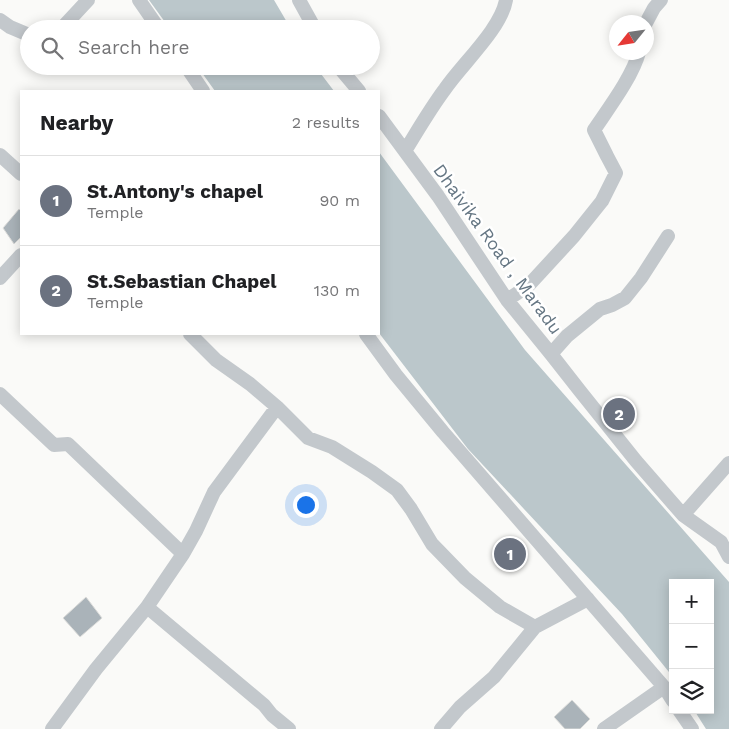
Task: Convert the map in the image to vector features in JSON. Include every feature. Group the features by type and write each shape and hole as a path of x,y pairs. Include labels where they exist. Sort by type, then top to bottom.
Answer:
{"street":[{"path":"70,20 88,0"},
{"path":"138,0 152,20"},
{"path":"299,0 309,20"},
{"path":"405,151 445,88 490,32 504,10 506,0"},
{"path":"650,15 662,0"},
{"path":"0,20 20,31"},
{"path":"507,300 528,286 574,236 602,201 616,173 594,130 637,60"},
{"path":"192,75 202,90"},
{"path":"346,75 358,90"},
{"name":"Dhaivika Road , Maradu","path":"380,117 438,196 507,300 630,454 683,515 721,542 729,557"},
{"path":"0,155 20,173"},
{"path":"551,354 568,336 600,309 625,298 641,278 668,236"},
{"path":"0,278 20,255"},
{"path":"192,335 216,360 250,384 277,407 308,438 332,447 397,490 432,544 466,578 500,607 535,627"},
{"path":"367,335 396,375 443,432 669,694"},
{"path":"0,394 54,444 68,444 182,554"},
{"path":"52,729 96,669 147,607 196,531 214,492 277,407"},
{"path":"683,515 729,463"},
{"path":"440,729 460,707 494,676 535,627 588,599"},
{"path":"147,607 264,704 272,715 289,729"},
{"path":"604,729 664,687"},
{"path":"682,714 692,729"}],"shaded area":[{"path":"149,0 274,0 286,20 163,20"},
{"path":"203,75 322,75 333,90 214,90"},
{"path":"380,153 525,350 729,582 729,729 706,729 697,714 714,714 714,579 669,579 669,672 622,614 468,449 380,334"}],"building":[{"path":"19,209 20,238 14,244 3,228"},
{"path":"619,402 630,414 619,425 607,414"},
{"path":"86,597 102,618 80,637 63,618"},
{"path":"572,700 590,719 580,729 565,729 554,717"}],"place":[{"name":"St.Sebastian Chapel","path":"619,414"},
{"name":"St.Antony's chapel","path":"510,554"}]}
